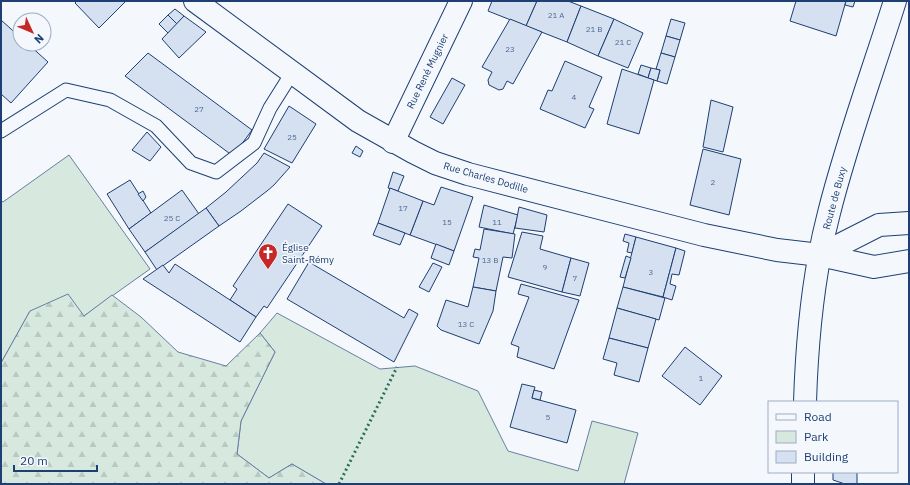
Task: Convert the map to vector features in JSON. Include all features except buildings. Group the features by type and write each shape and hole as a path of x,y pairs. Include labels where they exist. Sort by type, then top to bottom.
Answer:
{"main road":[{"name":"Rue Charles Dodille","path":"195,1 358,121 393,142 435,163 468,174 704,235 777,250 820,255 874,267 909,261"},
{"name":"Rue René Mugnier","path":"393,142 461,1"},
{"name":"Route de Buxy","path":"805,401 806,361 809,330 820,255 829,213 896,1"},
{"path":"820,255 879,224 909,223"},
{"path":"803,473 803,484"}],"lane":[{"path":"1,131 66,90 110,100 156,126 191,163 216,172 254,143 270,108 292,73"}],"green space":[{"path":"69,155 150,269 84,316 30,311 1,363 1,201 3,202"},
{"path":"68,294 84,316 112,295 141,317 178,352 226,366 260,333 275,352 241,421 237,454 269,478 292,464 326,484 1,484 1,363 30,311"},
{"path":"277,313 380,369 415,366 478,391 508,451 578,471 592,421 638,433 624,484 326,484 292,464 269,478 237,454 241,421 275,352 260,333"}],"hedge":[{"path":"339,484 397,367"}],"place":[{"name":"Église Saint-Rémy","path":"268,270"}]}
